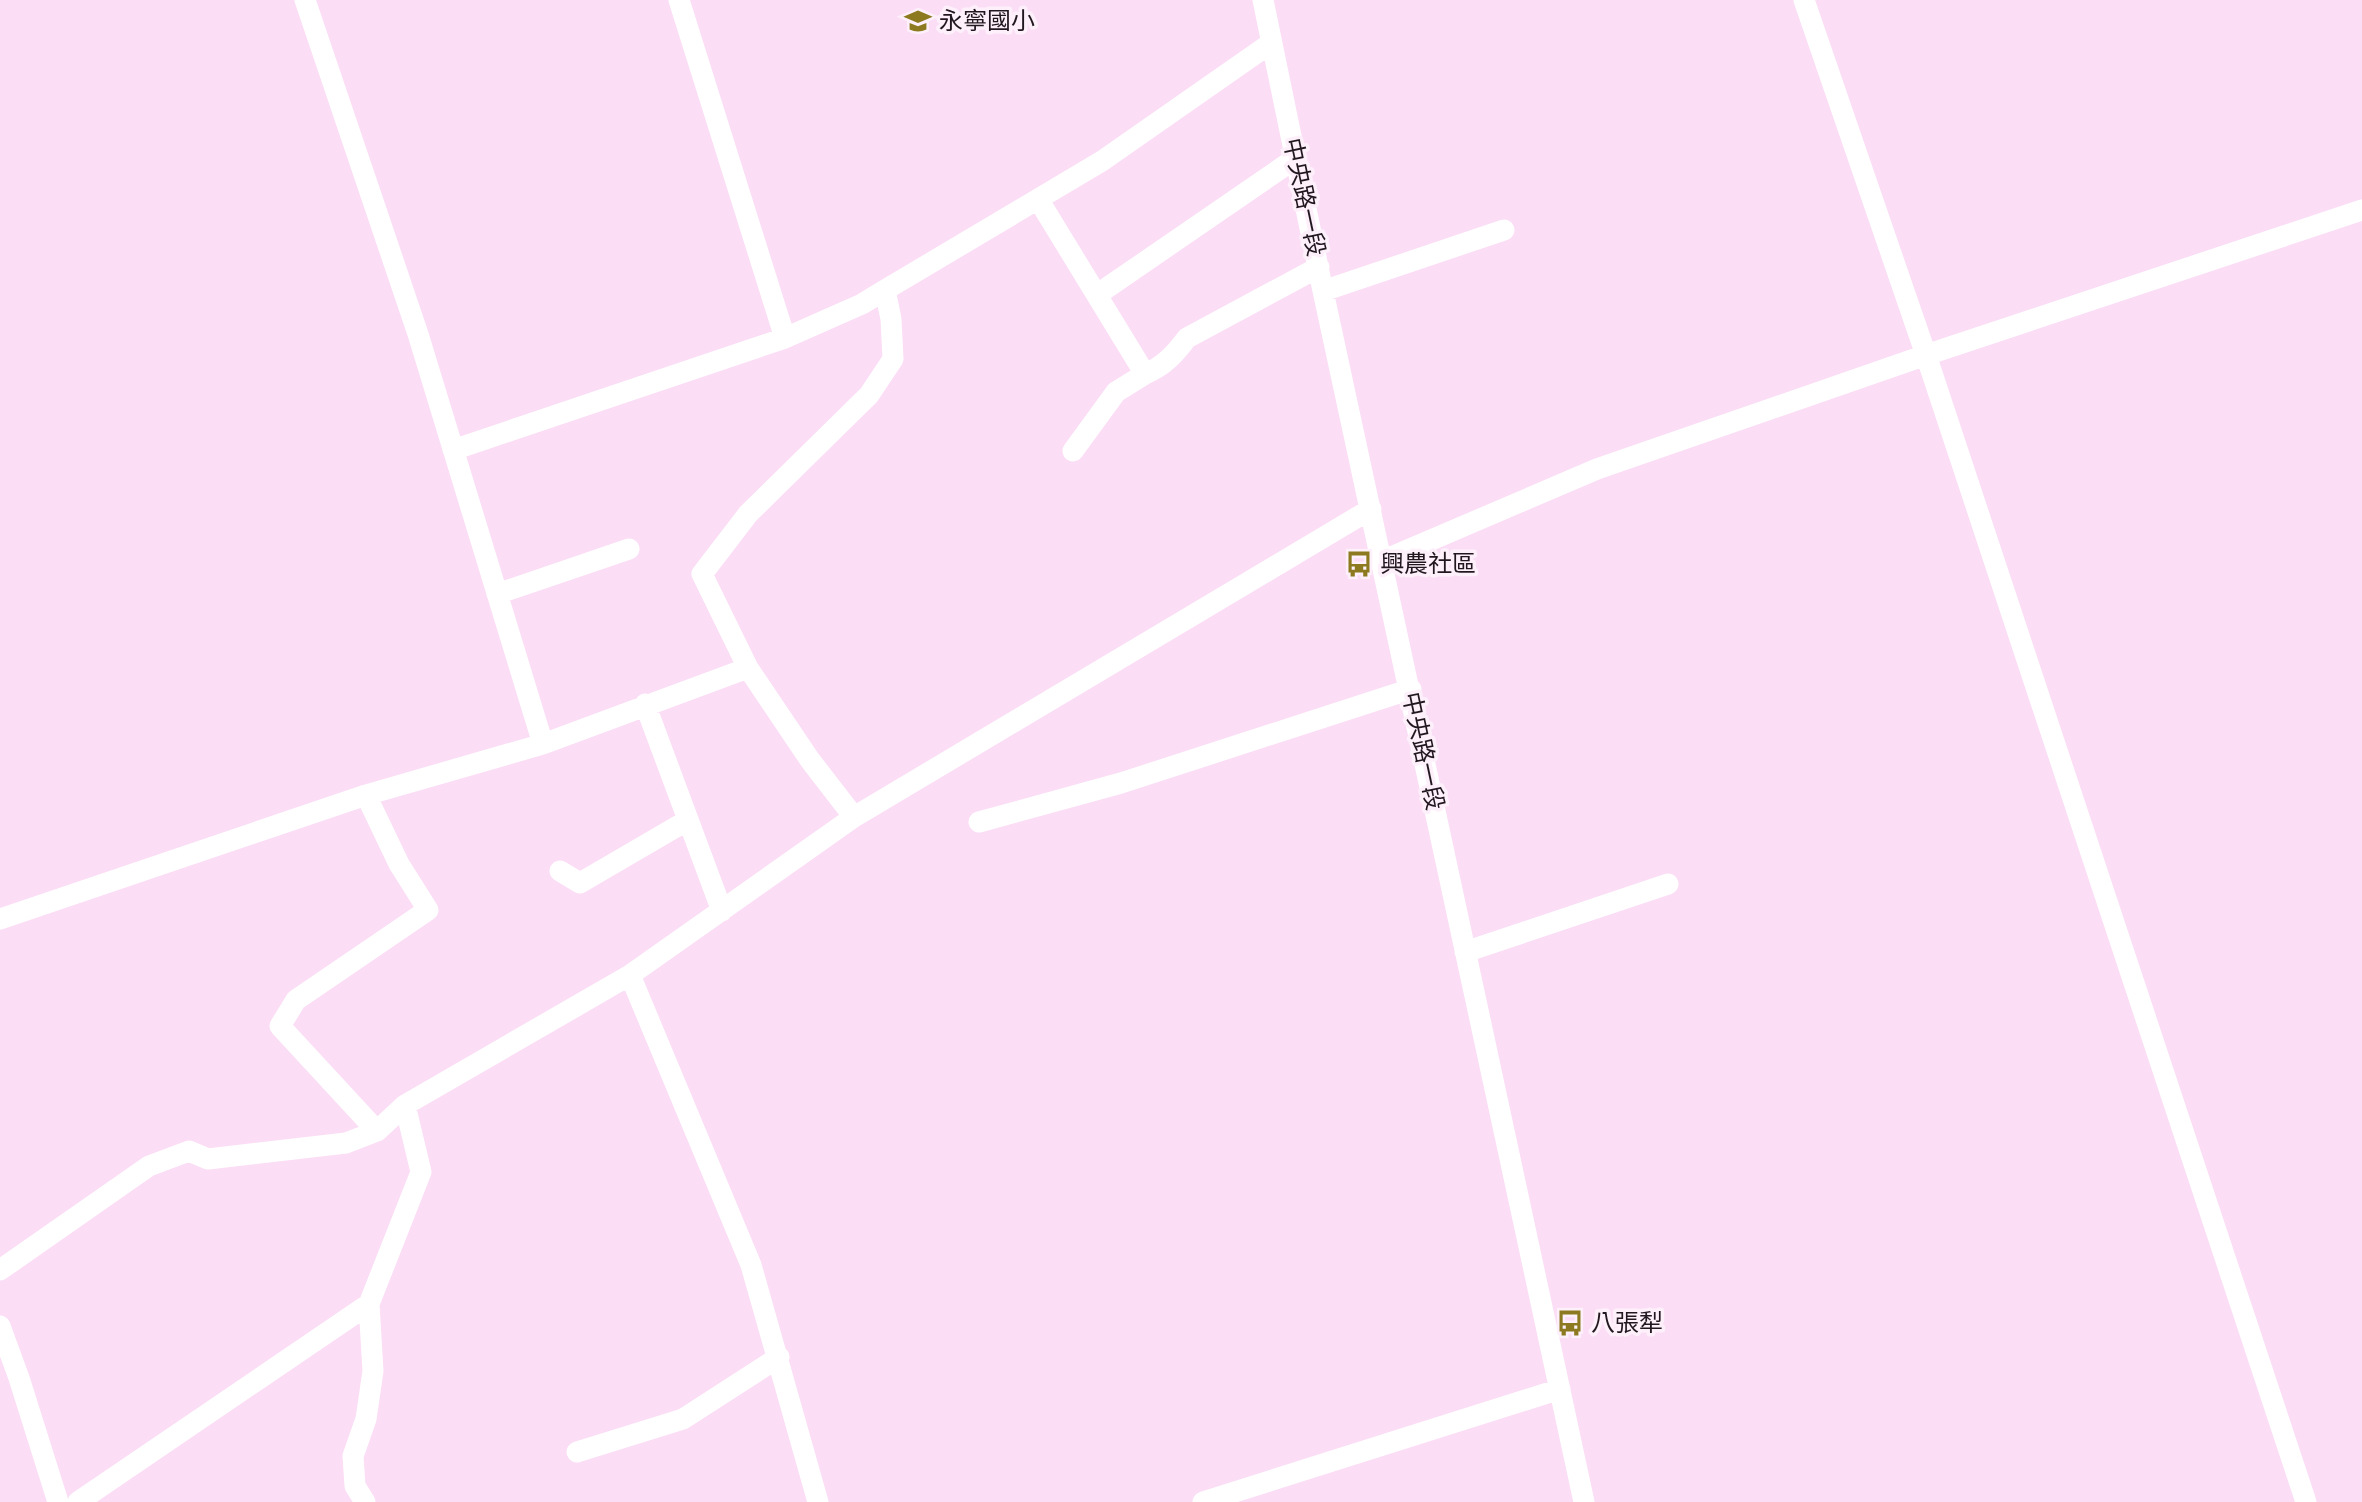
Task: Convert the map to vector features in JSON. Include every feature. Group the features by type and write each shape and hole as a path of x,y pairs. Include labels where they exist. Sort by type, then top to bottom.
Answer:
{"street":[{"path":"304,0 418,334 543,744"},
{"path":"679,0 785,338"},
{"name":"中央路一段","path":"1263,0 1323,291 1584,1502"},
{"path":"1804,0 1926,355 2306,1502"},
{"path":"453,450 785,338 862,304 1102,160 1272,43"},
{"path":"1098,294 1296,158"},
{"path":"1038,199 1145,374"},
{"path":"1382,561 1597,469 1926,355 2362,210"},
{"path":"1323,291 1504,230"},
{"path":"1073,451 1116,392 1160,368 1187,338 1319,267"},
{"path":"854,817 810,761 748,668 702,574 748,514 869,395 892,359 891,319 885,290"},
{"path":"0,1270 149,1166 189,1151 208,1159 346,1143 377,1131 405,1105 630,975 854,817 1371,509"},
{"path":"497,594 629,549"},
{"path":"0,919 366,796 543,744 748,668"},
{"path":"979,822 1121,783 1410,689"},
{"path":"645,704 722,911"},
{"path":"366,796 399,864 428,910 296,1000 280,1026 377,1131"},
{"path":"560,871 580,883 688,821"},
{"path":"1465,952 1668,884"},
{"path":"630,975 751,1265 818,1502"},
{"path":"365,1502 355,1486 353,1456 366,1419 373,1371 369,1304 421,1172 405,1105"},
{"path":"78,1502 369,1304"},
{"path":"0,1325 10,1381 58,1502"},
{"path":"577,1452 682,1419 779,1357"},
{"path":"1203,1502 1560,1389"}],"place":[{"name":"永寧國小","path":"918,21"},
{"name":"興農社區","path":"1359,564"},
{"name":"八張犁","path":"1570,1323"}]}
